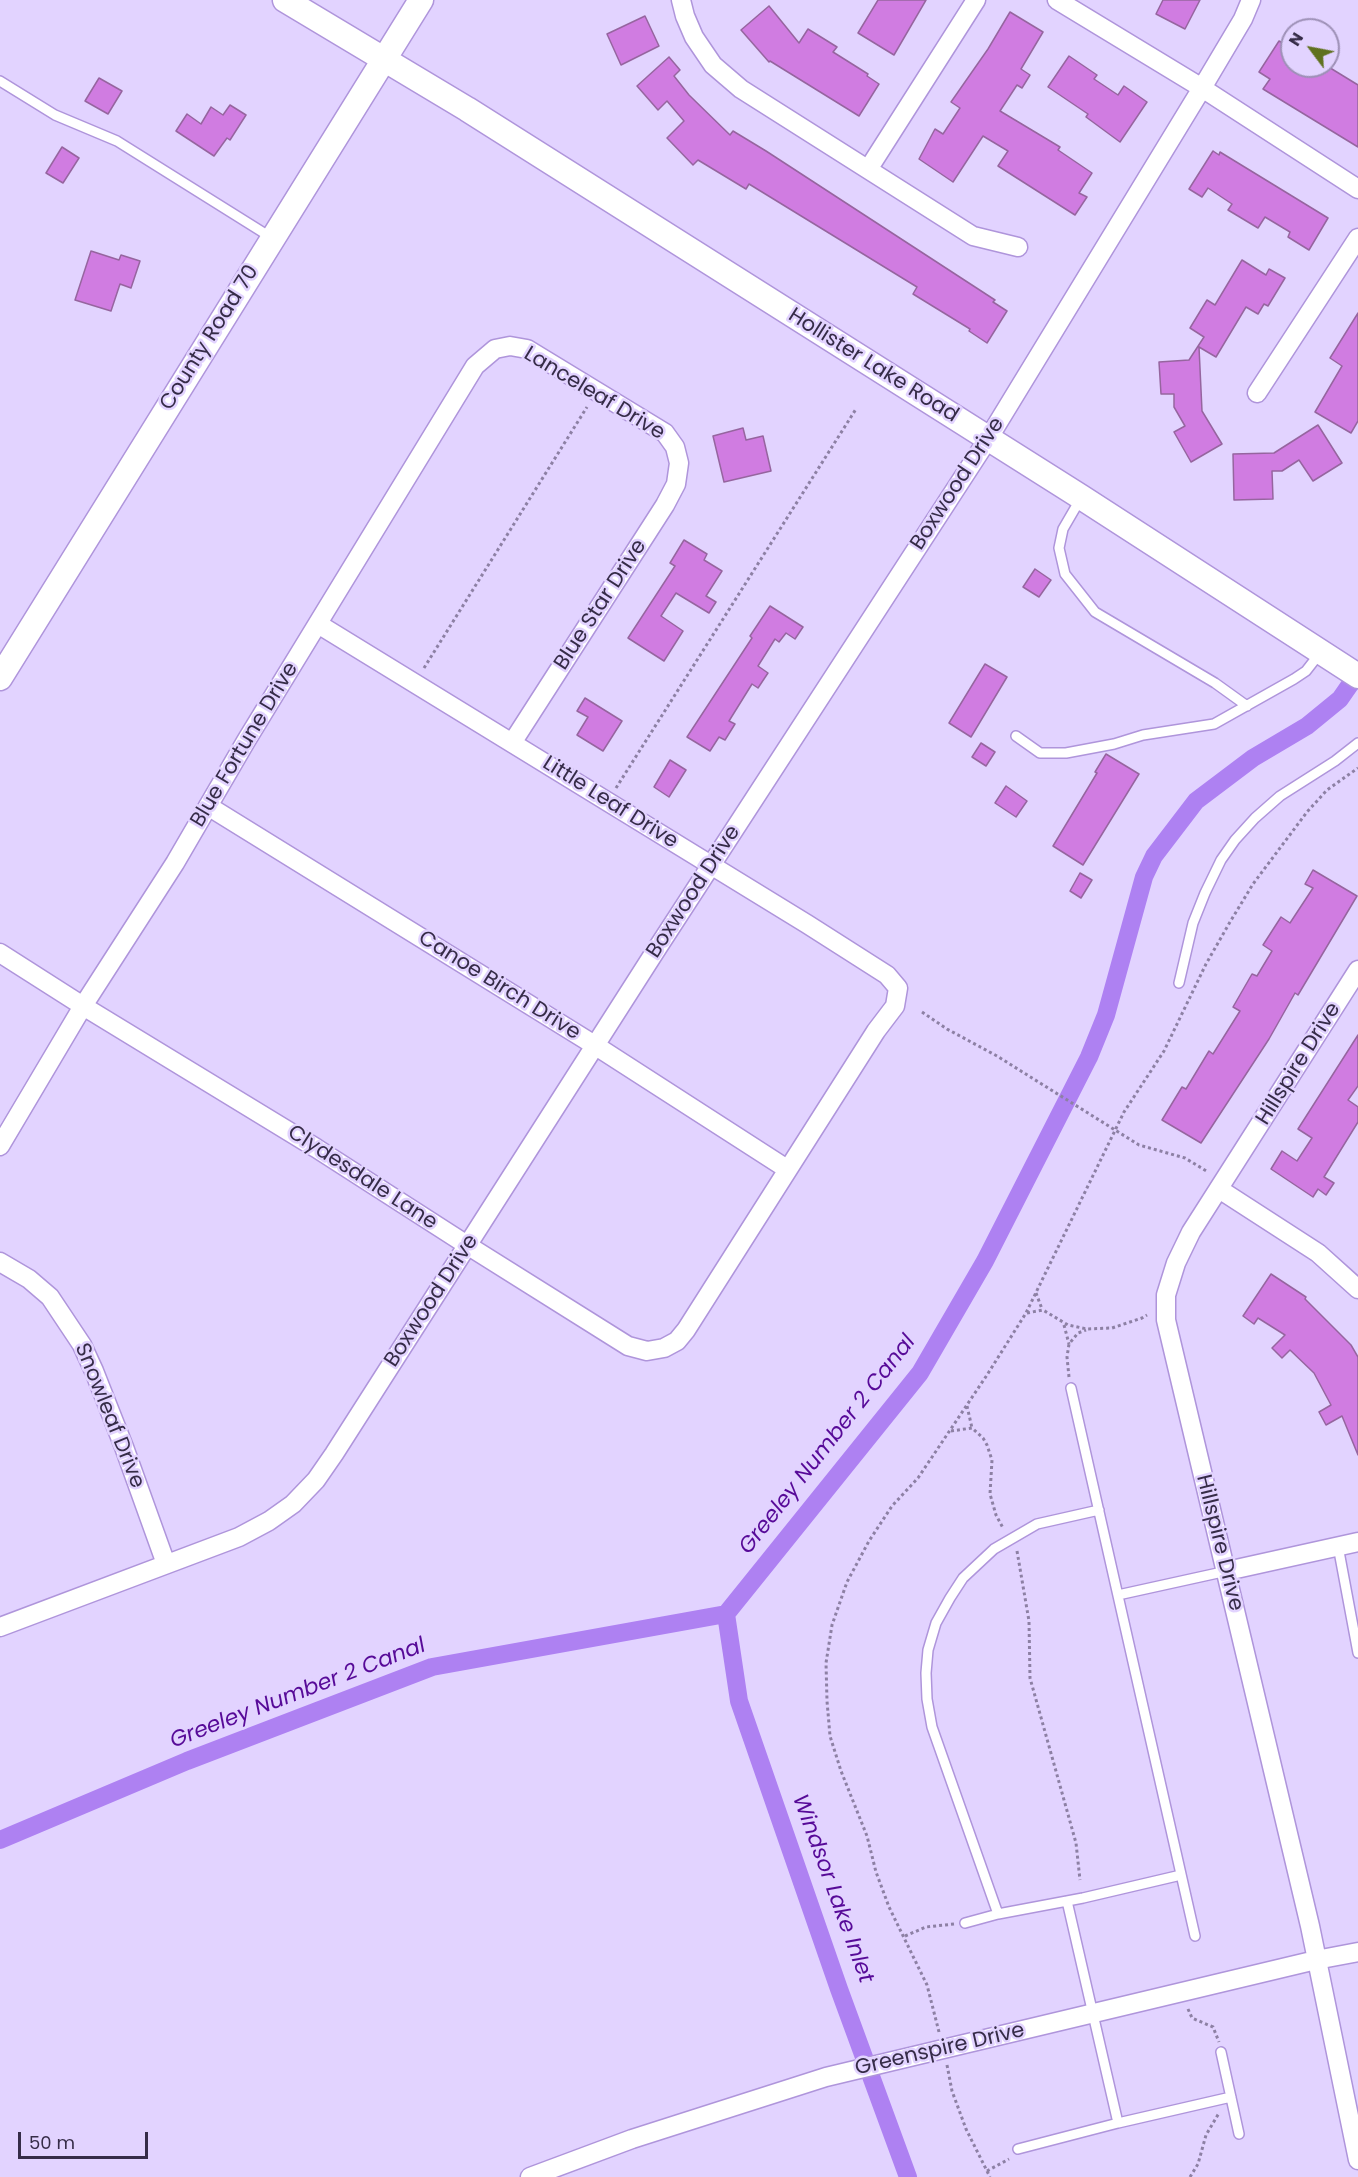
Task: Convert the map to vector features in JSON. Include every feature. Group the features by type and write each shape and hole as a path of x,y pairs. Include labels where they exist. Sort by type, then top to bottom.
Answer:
{"street":[{"name":"Hollister Lake Road","path":"285,0 467,109 1081,497 1358,676"},
{"name":"County Road 70","path":"0,678 421,0"},
{"path":"681,0 694,37 713,65 741,89 974,236 1018,247"},
{"path":"869,168 976,0"},
{"path":"1057,0 1202,88 1358,189"},
{"name":"Boxwood Drive","path":"0,1628 239,1537 269,1521 293,1504 316,1480 988,439 1202,88 1243,19 1251,0"},
{"path":"1257,393 1358,238"},
{"name":"Lanceleaf Drive","path":"495,350 510,346 527,349 665,434 675,447 679,462"},
{"name":"Blue Fortune Drive","path":"0,1146 83,1006 175,863 475,366 495,350"},
{"name":"Blue Star Drive","path":"512,743 665,505 676,484 679,462"},
{"name":"Little Leaf Drive","path":"318,624 887,975 898,988 895,1006 787,1169"},
{"name":"Canoe Birch Drive","path":"208,806 596,1046 787,1169"},
{"name":"Clydesdale Lane","path":"0,953 316,1148 628,1346 647,1351 664,1348 677,1341 787,1169"},
{"name":"Hillspire Drive","path":"1358,970 1191,1232 1176,1263 1166,1295 1166,1320 1172,1351 1227,1571 1316,1960 1358,2160"},
{"path":"1219,1189 1318,1253 1358,1289"},
{"name":"Snowleaf Drive","path":"0,1262 29,1280 50,1297 82,1345 124,1447 165,1564"},
{"path":"1227,1571 1358,1542"},
{"name":"Greenspire Drive","path":"530,2177 632,2139 826,2077 1316,1960 1358,1952"}],"lane":[{"path":"0,81 55,115 117,141 272,238"},
{"path":"1081,497 1063,529 1059,548 1065,574 1095,612 1215,683 1247,706"},
{"path":"1016,736 1040,753 1066,753 1114,744 1143,735 1214,724 1294,679 1326,656"},
{"path":"1179,983 1193,923 1221,860 1234,840 1280,796 1335,761 1358,743"},
{"path":"1071,1388 1195,1936"},
{"path":"998,1914 932,1727 927,1699 928,1650 936,1623 950,1598 963,1578 977,1563 1010,1539 1037,1524 1099,1510"},
{"path":"1338,1546 1358,1653"},
{"path":"1118,1595 1227,1571"},
{"path":"965,1923 1181,1875"},
{"path":"1067,1900 1118,2123"},
{"path":"1221,2052 1239,2134"},
{"path":"1018,2149 1231,2097"}],"path":[{"path":"423,669 587,407"},
{"path":"615,789 856,409"},
{"path":"990,2177 966,2128 952,2091 927,1985 889,1907 876,1872 867,1836 840,1770 830,1736 826,1663 832,1626 847,1582 869,1541 892,1506 918,1478 1026,1313 1114,1131 1164,1051 1206,964 1253,884 1307,812 1328,790 1358,768"},
{"path":"922,1012 947,1029 1007,1062 1139,1146 1185,1158 1208,1172"},
{"path":"1036,1293 1043,1310 1064,1323 1087,1329 1112,1328 1150,1313"},
{"path":"1026,1313 1043,1310"},
{"path":"1064,1323 1069,1344 1067,1367 1071,1388"},
{"path":"1069,1344 1078,1333 1087,1329"},
{"path":"967,1405 972,1428 983,1438 990,1453 992,1468 990,1494 996,1515 1017,1550 1029,1621 1028,1653 1031,1684 1076,1843 1080,1880"},
{"path":"949,1431 972,1428"},
{"path":"904,1936 926,1927 965,1923"},
{"path":"1188,2009 1192,2018 1216,2030 1221,2052"},
{"path":"1190,2177 1197,2164 1206,2135 1231,2097"},
{"path":"987,2171 1011,2158 1018,2149"}],"building":[{"path":"878,0 926,0 894,55 858,33"},
{"path":"1163,0 1200,0 1185,29 1156,14"},
{"path":"769,6 799,43 808,29 837,47 833,52 868,74 867,76 879,84 859,116 769,62 741,30"},
{"path":"1010,12 1043,32 1021,69 1030,75 1022,88 1017,85 1000,111 1060,147 1058,150 1092,173 1079,193 1087,197 1075,215 998,166 1008,151 983,136 953,182 919,159 935,129 943,134 960,108 951,102 988,49"},
{"path":"645,16 659,46 621,65 607,34"},
{"path":"1279,41 1280,78 1340,78 1340,74 1358,85 1358,147 1263,89 1270,79 1259,72"},
{"path":"1069,56 1097,75 1094,79 1118,95 1124,86 1147,102 1120,142 1086,117 1088,114 1048,87"},
{"path":"669,57 680,70 674,76 689,95 730,135 733,131 766,151 995,300 993,302 1007,311 987,343 969,331 970,329 913,294 917,287 749,184 746,189 698,160 693,165 667,138 684,121 667,101 658,110 637,86"},
{"path":"99,78 122,91 108,114 85,101"},
{"path":"230,105 246,115 230,140 227,138 214,156 176,131 187,114 201,124 211,107 223,115"},
{"path":"62,147 79,158 63,183 46,173"},
{"path":"1213,151 1219,155 1220,152 1328,218 1309,250 1288,237 1290,232 1265,217 1258,228 1228,210 1232,204 1208,188 1202,197 1189,189"},
{"path":"91,251 119,260 121,255 140,261 131,288 120,284 111,311 75,300"},
{"path":"1242,260 1266,275 1269,269 1285,278 1268,306 1264,304 1258,314 1246,307 1216,357 1199,347 1202,411 1222,444 1191,462 1174,432 1185,426 1174,407 1174,394 1161,394 1159,362 1189,360 1204,337 1190,328 1207,300 1215,305"},
{"path":"1358,313 1358,421 1351,433 1315,412 1342,366 1330,358"},
{"path":"1318,425 1342,463 1313,481 1299,460 1282,471 1272,471 1273,499 1234,500 1233,454 1274,453"},
{"path":"743,428 746,440 763,436 771,471 724,482 713,436"},
{"path":"684,540 707,554 704,560 722,571 706,596 716,602 709,613 676,593 661,616 683,631 664,661 628,638 675,566 670,563"},
{"path":"1035,569 1051,580 1039,597 1023,587"},
{"path":"770,606 803,627 795,639 786,633 779,642 775,639 758,666 768,673 758,688 752,684 729,721 735,724 725,740 719,737 710,751 687,737 752,638 750,636"},
{"path":"985,664 1007,677 971,737 949,723"},
{"path":"585,698 622,721 603,751 577,735 588,717 577,711"},
{"path":"981,743 995,752 986,766 972,757"},
{"path":"1106,754 1139,774 1083,865 1053,846"},
{"path":"670,760 686,770 669,797 654,787"},
{"path":"1006,786 1027,801 1016,817 995,803"},
{"path":"1313,870 1357,896 1298,995 1295,993 1269,1039 1201,1143 1162,1120 1182,1087 1186,1089 1209,1051 1213,1054 1240,1011 1233,1007 1252,974 1257,976 1272,951 1263,945 1281,917 1290,923 1313,888 1305,884"},
{"path":"1080,873 1092,880 1081,898 1070,891"},
{"path":"1358,1035 1358,1086 1348,1100 1358,1107 1358,1122 1324,1177 1334,1183 1326,1195 1318,1189 1313,1197 1271,1169 1282,1151 1297,1161 1312,1138 1298,1129"},
{"path":"1271,1274 1306,1297 1305,1299 1351,1345 1358,1357 1358,1455 1342,1416 1326,1425 1319,1412 1331,1405 1314,1373 1290,1350 1282,1358 1272,1348 1285,1335 1258,1318 1254,1324 1243,1316"}],"waterway":[{"name":"Greeley Number 2 Canal","path":"0,1840 187,1761 432,1667 726,1614 920,1373 985,1261 1089,1057 1106,1015 1144,877 1154,856 1196,801 1253,758 1307,726 1340,699 1358,673"},
{"name":"Windsor Lake Inlet","path":"726,1614 739,1701 839,1989 908,2177"}]}
